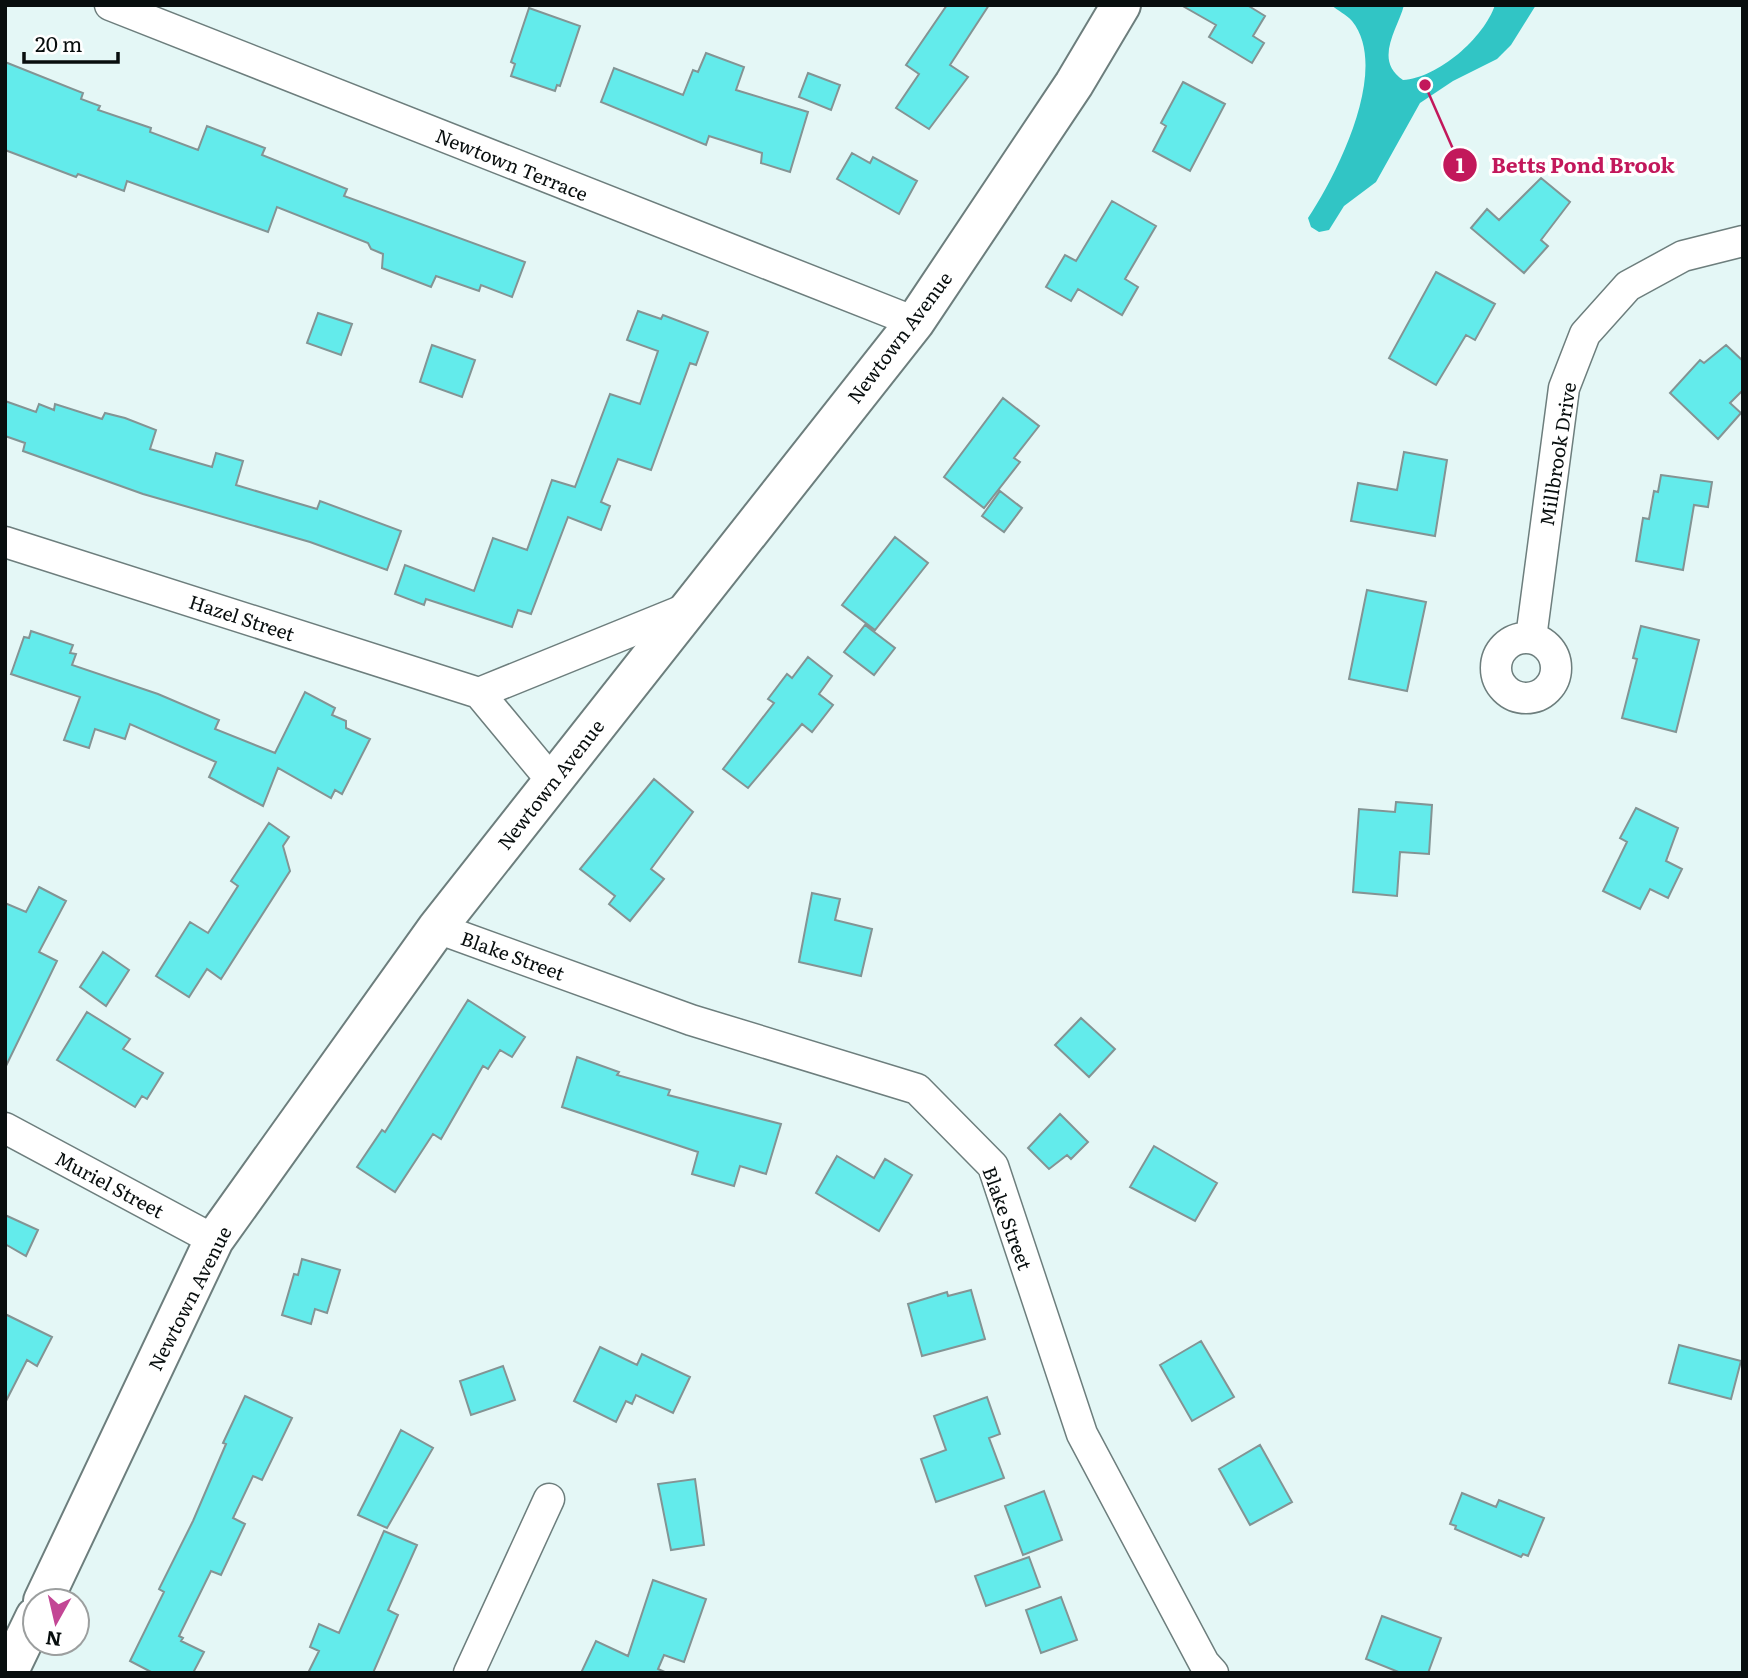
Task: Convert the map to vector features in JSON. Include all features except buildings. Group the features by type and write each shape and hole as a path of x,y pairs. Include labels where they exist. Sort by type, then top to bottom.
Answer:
{"main road":[{"name":"Newtown Avenue","path":"50,1587 214,1240 437,928 915,322 1074,84 1121,5"},
{"path":"7,1673 21,1645"}],"street":[{"name":"Newtown Terrace","path":"110,5 915,322"},
{"name":"Millbrook Drive","path":"1531,638 1564,388 1585,334 1628,286 1683,256 1743,241"},
{"name":"Hazel Street","path":"5,542 479,693"},
{"path":"552,781 479,693 686,609"},
{"name":"Blake Street","path":"437,928 691,1020 917,1089 993,1166 1083,1434 1206,1670"},
{"name":"Muriel Street","path":"5,1128 214,1240"},
{"path":"469,1673 549,1499"}],"water":[{"path":"1331,5 1404,5 1389,54 1394,72 1403,80 1431,72 1458,54 1481,30 1495,5 1536,5 1511,45 1497,59 1453,81 1420,103 1376,182 1344,206 1329,230 1319,232 1311,227 1308,218 1345,150 1363,93 1366,66 1362,42 1352,21"}],"place":[{"name":"Betts Pond Brook","path":"1425,85"}]}
